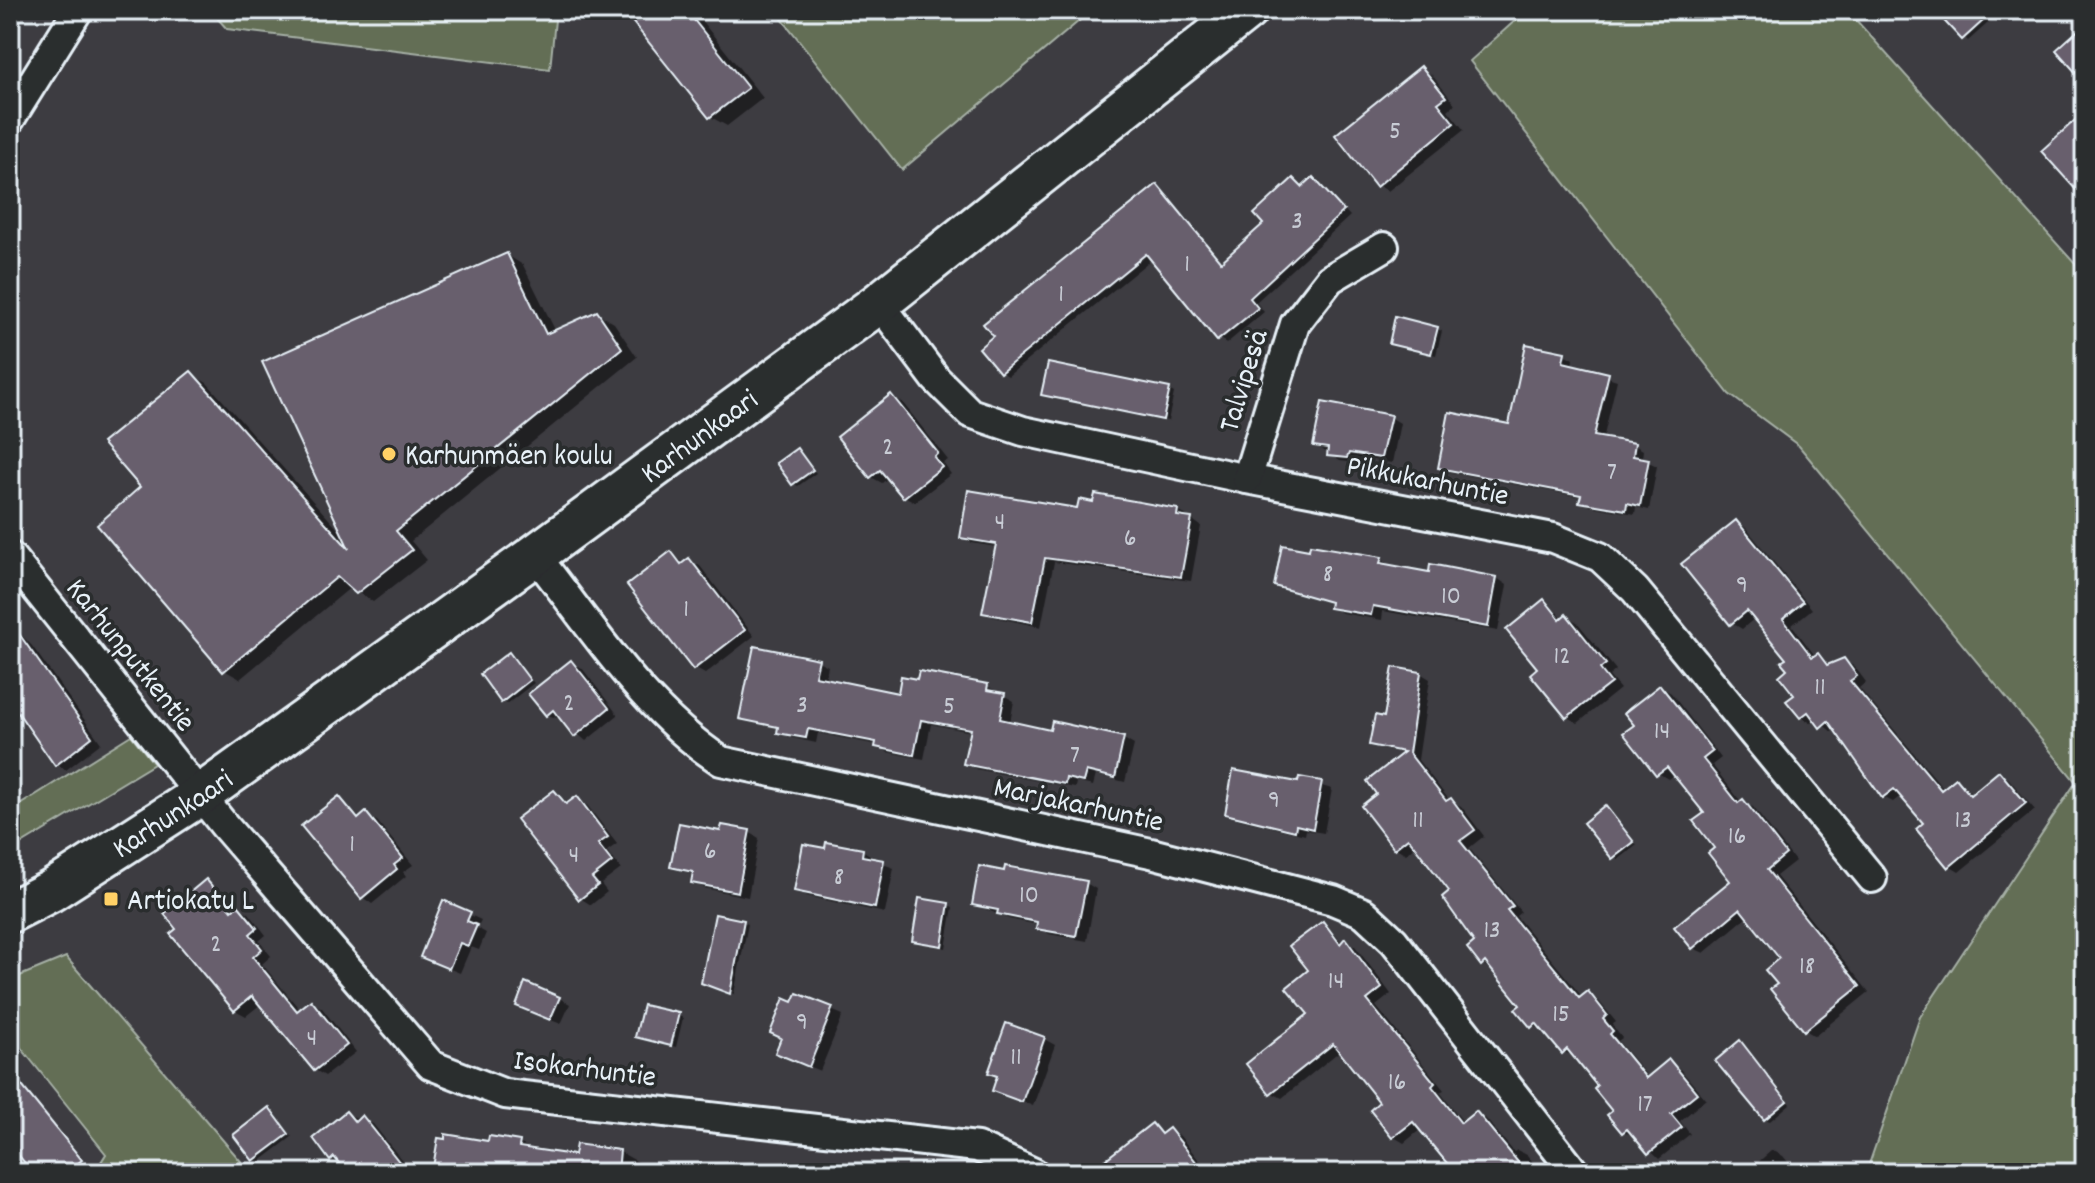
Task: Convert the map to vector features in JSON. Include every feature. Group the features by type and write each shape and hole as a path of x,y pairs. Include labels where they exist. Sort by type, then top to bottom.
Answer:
{"street":[{"path":"10,119 78,10"},
{"name":"Karhunkaari","path":"10,912 51,891 202,794 535,555 879,303 1247,10"},
{"name":"Talvipesä","path":"1247,479 1295,324 1330,279 1384,247"},
{"name":"Pikkukarhuntie","path":"879,303 936,379 970,413 1023,431 1247,479 1553,538 1600,557 1635,590 1872,878"},
{"name":"Marjakarhuntie","path":"535,555 654,707 685,738 721,761 1151,853 1333,900 1364,913 1394,941 1575,1173"},
{"name":"Karhunputkentie","path":"10,556 202,794"},
{"name":"Isokarhuntie","path":"202,794 431,1065 505,1094 977,1147 1034,1173"}],"green space":[{"path":"210,10 556,10 550,69 227,29"},
{"path":"775,10 1092,10 902,170"},
{"path":"1527,10 1847,10 2085,275 2085,1173 1866,1173 1920,1017 2076,782 1799,446 1729,394 1470,61"},
{"path":"131,735 154,764 10,851 10,811"},
{"path":"66,957 251,1173 94,1173 106,1154 10,1034 10,980"}],"building":[{"path":"623,10 686,10 748,88 709,118"},
{"path":"1934,10 1995,10 1962,40"},
{"path":"2085,24 2085,83 2056,50"},
{"path":"1421,66 1446,97 1438,103 1454,123 1376,187 1335,135"},
{"path":"2085,111 2085,200 2041,151"},
{"path":"1313,177 1344,211 1250,298 1258,308 1217,341 1146,254 1000,373 979,348 993,336 983,324 1157,184 1221,262 1263,224 1254,214 1293,178 1302,187"},
{"name":"Karhunmäen koulu","path":"507,253 546,334 597,311 622,348 396,531 412,550 356,594 337,577 223,672 97,525 140,487 102,443 191,371 349,549 262,362"},
{"path":"1395,316 1438,327 1431,354 1389,344"},
{"path":"1526,344 1565,352 1563,362 1609,373 1594,436 1635,443 1633,456 1649,459 1640,506 1627,503 1626,510 1579,502 1581,495 1438,468 1449,412 1509,424"},
{"path":"1048,363 1170,388 1163,420 1041,395"},
{"path":"891,394 938,453 934,457 942,467 903,498 880,470 870,478 837,437"},
{"path":"1322,402 1391,415 1381,458 1349,453 1347,458 1327,456 1328,448 1313,446"},
{"path":"797,448 813,470 792,485 776,463"},
{"path":"968,490 1077,508 1079,499 1093,502 1095,494 1178,509 1177,516 1192,518 1181,577 1045,558 1032,622 982,613 996,544 960,538"},
{"path":"1736,520 1803,602 1783,619 1812,657 1818,653 1827,665 1844,658 1857,676 1850,681 1941,790 1956,778 1970,795 1999,771 2026,803 1948,868 1916,829 1923,823 1894,789 1882,798 1828,721 1820,728 1808,712 1800,718 1786,701 1794,695 1779,676 1787,669 1781,662 1786,659 1747,611 1730,625 1681,564"},
{"path":"1282,545 1309,550 1310,545 1382,557 1380,563 1429,572 1430,564 1497,577 1488,627 1373,606 1371,615 1329,608 1330,602 1274,586"},
{"path":"671,551 681,564 689,558 745,630 693,670 627,585"},
{"path":"1544,599 1560,619 1566,614 1606,664 1600,669 1611,683 1566,718 1530,674 1537,668 1506,630"},
{"path":"10,621 92,737 55,766 10,701"},
{"path":"754,646 819,659 815,676 898,693 901,676 917,679 919,671 988,684 987,690 1005,693 1000,719 1050,730 1052,721 1124,737 1115,778 1086,771 1083,782 1066,778 1065,784 963,764 971,729 921,720 914,755 875,747 876,742 808,729 806,738 777,733 778,727 739,719"},
{"path":"509,652 530,680 501,703 480,674"},
{"path":"571,660 609,708 574,737 553,710 546,716 528,694"},
{"path":"1393,667 1421,672 1409,753 1446,801 1451,798 1475,830 1460,841 1513,906 1507,910 1579,998 1588,991 1607,1015 1603,1019 1613,1031 1610,1034 1646,1078 1669,1059 1697,1093 1671,1114 1682,1127 1648,1154 1627,1129 1622,1133 1607,1115 1612,1111 1594,1089 1597,1086 1567,1049 1562,1054 1536,1023 1531,1028 1515,1009 1520,1005 1485,962 1481,966 1467,948 1474,942 1442,897 1449,891 1408,838 1394,849 1361,806 1376,794 1367,781 1404,752 1369,745 1375,715 1384,717"},
{"path":"1660,685 1713,751 1703,759 1738,803 1743,799 1786,854 1767,870 1860,986 1804,1031 1770,989 1777,984 1765,970 1779,958 1740,909 1692,949 1674,927 1730,881 1708,853 1714,848 1693,821 1704,813 1667,767 1656,775 1623,733 1634,725 1624,713"},
{"path":"1233,770 1298,782 1299,777 1322,781 1313,829 1296,825 1295,831 1225,814"},
{"path":"554,790 566,804 577,796 608,837 598,844 612,862 592,878 598,885 579,900 516,819"},
{"path":"339,796 358,819 366,812 403,858 394,865 397,869 361,899 301,826"},
{"path":"1605,805 1634,842 1612,859 1583,823"},
{"path":"679,823 720,831 722,825 750,830 738,892 691,883 693,872 670,867"},
{"path":"826,842 863,849 862,856 884,860 875,908 794,891 803,844 825,848"},
{"path":"979,866 1004,871 1005,866 1087,881 1076,936 1036,929 1037,922 972,905"},
{"path":"206,879 232,910 238,905 257,928 250,934 262,949 253,957 297,1011 311,1000 347,1045 314,1071 252,996 234,1011 170,934 176,929 164,914"},
{"path":"919,898 949,903 942,946 912,941"},
{"path":"443,900 471,912 467,921 477,925 468,946 460,943 449,969 420,957"},
{"path":"715,914 744,920 730,994 701,983"},
{"path":"1323,921 1340,944 1345,938 1382,988 1367,1000 1435,1083 1432,1086 1461,1123 1476,1111 1527,1173 1455,1173 1413,1122 1392,1138 1370,1110 1379,1102 1333,1044 1270,1094 1246,1064 1308,1014 1286,988 1308,970 1289,946"},
{"path":"525,982 560,997 550,1020 516,1006"},
{"path":"797,993 833,1007 809,1067 775,1053 781,1038 770,1033 784,998 793,1002"},
{"path":"643,1005 679,1013 671,1046 635,1037"},
{"path":"1006,1023 1045,1037 1022,1102 992,1091 997,1076 988,1073"},
{"path":"1740,1040 1787,1101 1764,1120 1715,1061"},
{"path":"10,1071 82,1160 65,1173 33,1173 10,1145"},
{"path":"269,1107 289,1134 253,1161 233,1135"},
{"path":"346,1111 355,1122 362,1115 408,1173 347,1173 334,1157 330,1161 313,1138"},
{"path":"1152,1123 1161,1134 1169,1128 1205,1173 1118,1173 1106,1159"},
{"path":"445,1134 488,1141 489,1136 520,1141 519,1147 574,1155 576,1144 620,1150 618,1173 432,1173 438,1138 445,1139"}],"place":[{"name":"Karhunmäen koulu","path":"389,454"},
{"name":"Artiokatu L","path":"111,899"}]}
